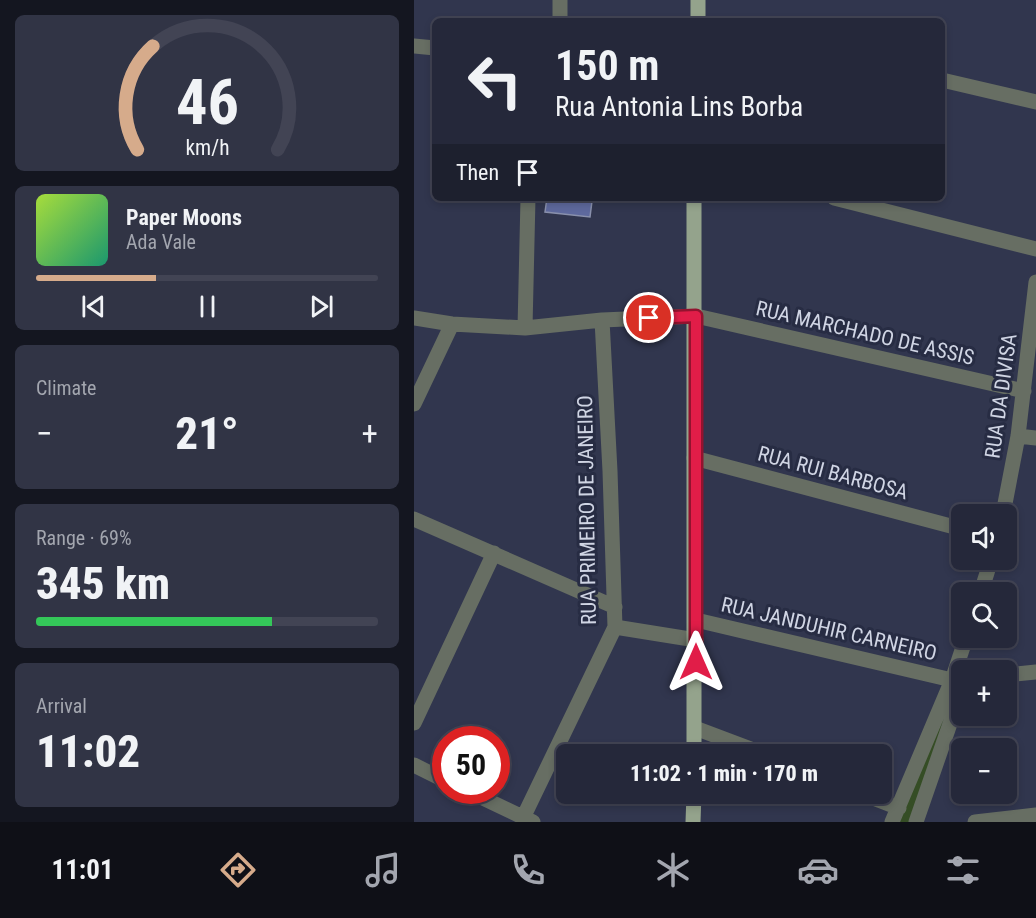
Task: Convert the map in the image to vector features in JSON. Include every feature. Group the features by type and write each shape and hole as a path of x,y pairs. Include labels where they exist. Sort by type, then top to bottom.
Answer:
{"main road":[{"path":"698,0 698,18"},
{"path":"694,201 696,316 694,744"},
{"path":"693,822 694,804"}],"street":[{"path":"560,0 560,18"},
{"path":"414,46 432,48"},
{"path":"945,81 1036,102"},
{"path":"525,328 528,201"},
{"path":"846,201 1036,249"},
{"name":"RUA DA DIVISA","path":"1005,504 1018,436 1036,282"},
{"name":"RUA MARCHADO DE ASSIS","path":"414,318 452,324 525,328 602,320 696,316 1024,391"},
{"name":"RUA PRIMEIRO DE JANEIRO","path":"526,821 615,627 602,320"},
{"path":"414,404 452,324"},
{"path":"1018,436 1036,438"},
{"name":"RUA RUI BARBOSA","path":"694,458 951,526"},
{"path":"414,519 615,607"},
{"path":"414,723 494,553"},
{"name":"RUA JANDUHIR CARNEIRO","path":"696,620 951,681"},
{"path":"615,627 696,640"},
{"path":"1017,674 1036,672"},
{"path":"892,822 951,698"},
{"path":"916,822 951,706"},
{"path":"695,728 737,744"},
{"path":"414,765 432,774"},
{"path":"493,804 526,821"},
{"path":"889,804 899,808"},
{"path":"975,822 1036,815"}],"green space":[{"path":"951,693 912,822 896,822"}],"building":[{"path":"547,201 592,201 590,217 545,212"}],"route":[{"path":"649,318 696,316 694,458 696,662"}]}
